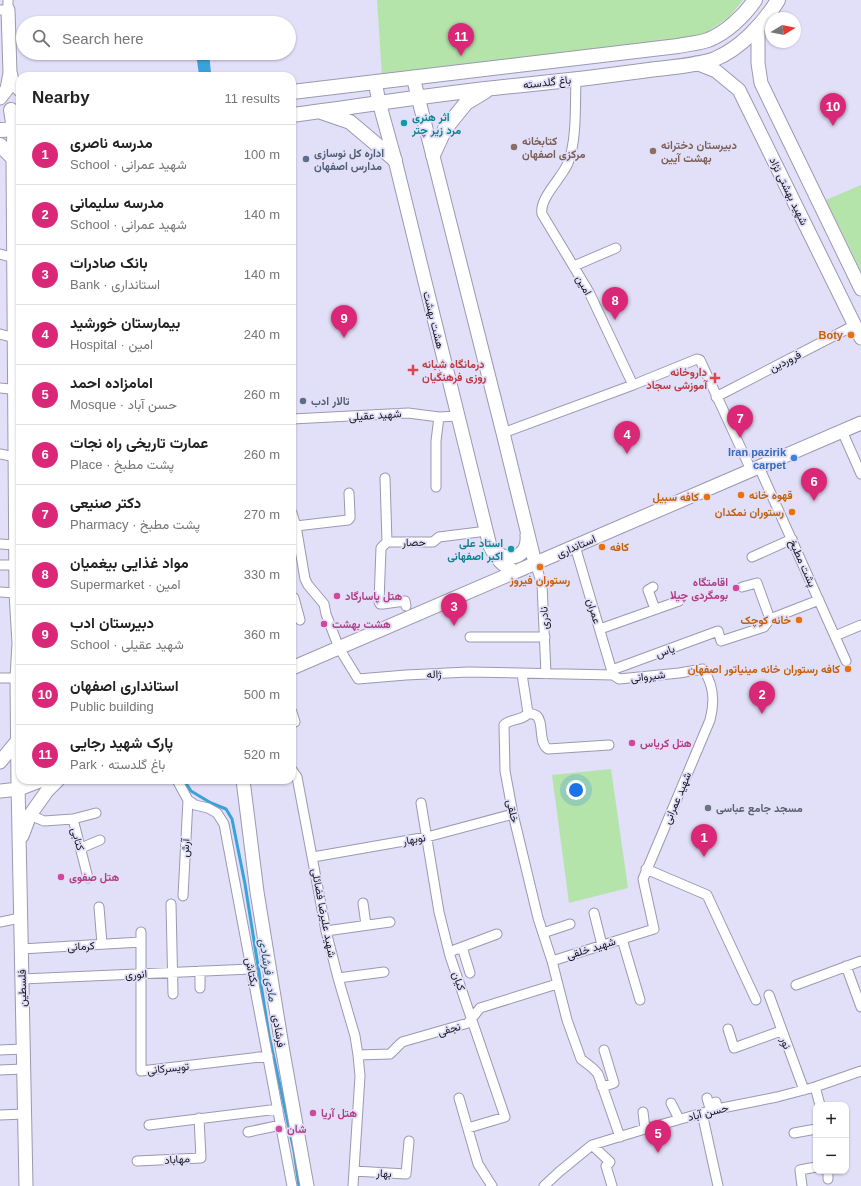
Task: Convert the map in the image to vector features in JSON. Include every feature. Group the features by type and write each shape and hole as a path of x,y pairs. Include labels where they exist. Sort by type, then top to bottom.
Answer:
{"main road":[{"name":"باغ گلدسته","path":"296,92 678,46 707,40 717,35 739,18 755,0"},
{"name":"باغ گلدسته","path":"296,114 379,102 492,88 576,80 696,63 714,59 730,51 758,26 772,10 778,0"},
{"path":"6,7 10,70 12,81 16,86"},
{"name":"شهید بهشتی نژاد","path":"758,26 758,63 761,83 861,289"},
{"name":"شهید بهشتی نژاد","path":"696,63 716,71 740,90 861,338"},
{"path":"0,98 7,88 10,70"},
{"path":"413,77 504,432 535,563"},
{"name":"هشت بهشت","path":"375,82 490,546 496,558 503,565 515,572"},
{"path":"433,155 445,129 466,103 492,88"},
{"path":"10,110 16,126"},
{"path":"318,111 350,122 395,160"},
{"path":"0,130 16,129"},
{"name":"فلسطین","path":"16,136 13,158 16,330"},
{"path":"0,145 13,158"},
{"name":"استانداری","path":"296,666 861,423"},
{"path":"490,546 501,556 508,558 514,557 520,554 525,548 527,534"},
{"name":"فلسطین","path":"16,545 16,593"},
{"path":"0,762 16,742"},
{"path":"0,791 26,784"},
{"path":"19,843 30,815 47,791 54,784"},
{"name":"فرشادی","path":"244,784 254,868 287,1082 307,1186"},
{"path":"0,785 18,786"},
{"name":"فلسطین","path":"18,786 26,1186"}],"street":[{"name":"امین","path":"576,80 573,143 568,163 541,209 542,214 589,292 633,385"},
{"path":"574,266 616,248"},
{"path":"0,254 14,258"},
{"name":"فروردین","path":"716,397 855,325"},
{"path":"0,334 16,330"},
{"name":"پشت مطبخ","path":"633,385 697,359 700,360 716,397 792,539 846,661"},
{"path":"504,432 633,385"},
{"path":"0,388 16,390"},
{"name":"شهید عقیلی","path":"296,419 408,413 439,417 458,416"},
{"path":"436,487 436,441 439,417"},
{"path":"842,431 861,474"},
{"path":"0,454 16,457"},
{"name":"حصار","path":"386,478 387,542"},
{"path":"340,648 326,614 324,604 308,585 305,579 296,526 348,520 350,518 349,494"},
{"name":"حصار","path":"406,606 405,601 383,604 380,604 379,602 381,548 387,542 433,542 438,537 487,531"},
{"path":"752,557 792,539"},
{"path":"0,544 16,545"},
{"name":"عمران","path":"575,546 612,673"},
{"name":"نادری","path":"535,563 542,584 546,674"},
{"path":"0,566 16,565"},
{"path":"742,587 757,583 770,619 819,600"},
{"path":"653,587 648,590 655,609"},
{"path":"0,592 16,593"},
{"path":"600,629 679,601"},
{"path":"296,607 300,620"},
{"name":"یاس","path":"612,673 718,631 721,641 764,626 770,619"},
{"path":"835,636 861,625"},
{"path":"470,637 545,637"},
{"name":"ژاله","path":"340,648 358,679 468,672 546,674"},
{"name":"شیروانی","path":"546,674 612,673 619,679 703,669"},
{"name":"شهید عمرانی","path":"654,930 643,879 710,720 713,708 712,687 708,676 703,669"},
{"path":"522,674 528,713 536,715 539,718 545,748 548,750 609,745"},
{"path":"0,678 16,678"},
{"name":"خلقی","path":"528,713 526,717 506,722 504,724 505,771 513,814 538,918 552,961"},
{"name":"شهید علیرضا فضائلی","path":"296,776 313,857 326,931 355,1036 358,1055"},
{"path":"179,784 188,800"},
{"name":"آرش","path":"183,896 188,800"},
{"name":"بکتاش","path":"188,800 195,805 208,808 217,813 224,824 292,1186"},
{"name":"کیان","path":"421,803 439,912 449,952 505,1117 468,1128"},
{"path":"73,819 96,813"},
{"name":"نوبهار","path":"313,857 427,837 513,814"},
{"name":"کتابی","path":"30,815 44,821 73,819 88,878"},
{"path":"81,848 100,840"},
{"path":"646,869 707,895 756,1000"},
{"path":"363,903 366,925"},
{"path":"171,904 173,994"},
{"path":"99,907 102,944"},
{"path":"594,913 602,945"},
{"path":"0,922 20,918"},
{"path":"326,931 390,922"},
{"path":"543,933 570,924"},
{"name":"شهید خلقی","path":"602,1087 598,1074 594,1068 581,1059 567,1020 552,961 654,930"},
{"path":"141,932 142,974"},
{"path":"449,952 497,934"},
{"path":"622,939 640,1000"},
{"name":"کرمانی","path":"21,949 141,942"},
{"path":"462,947 470,973"},
{"path":"796,985 861,961"},
{"path":"846,966 861,1007"},
{"name":"انوری","path":"22,979 251,968"},
{"path":"200,971 200,988"},
{"path":"338,978 384,972"},
{"name":"تویسرکانی","path":"142,974 141,1070 268,1056"},
{"name":"نجفی","path":"358,1055 390,1054 402,1042 468,1024 480,1008 557,984"},
{"name":"نور","path":"769,995 804,1090"},
{"path":"728,1029 734,1048 781,1031"},
{"path":"0,1050 23,1049"},
{"path":"604,1050 614,1083 602,1087 620,1137"},
{"path":"353,1186 360,1076 358,1055"},
{"path":"0,1070 23,1069"},
{"name":"حسن آباد","path":"544,1186 592,1145 717,1109 815,1087 861,1071"},
{"path":"815,1087 819,1102"},
{"path":"459,1098 478,1164 492,1186"},
{"path":"707,1098 709,1105 716,1102 717,1109"},
{"path":"671,1103 679,1119"},
{"path":"149,1125 278,1109"},
{"path":"643,1112 645,1129"},
{"path":"702,1113 718,1186"},
{"path":"0,1115 24,1114"},
{"name":"مهاباد","path":"137,1162 201,1158 199,1118"},
{"path":"248,1132 281,1125"},
{"path":"794,1133 813,1130"},
{"name":"بهار","path":"354,1171 406,1174 409,1141"},
{"path":"592,1145 610,1162 606,1166 612,1186"},
{"path":"802,1186 800,1170 813,1168"}],"green space":[{"path":"377,0 743,0 729,17 701,36 382,77"},
{"path":"861,185 861,271 826,200"},
{"path":"611,769 628,888 569,903 552,775"}],"water":[{"path":"197,60 210,60 211,72 199,72"}],"waterway":[{"name":"مادی فرشادی","path":"187,784 191,791 211,803 226,809 232,819 245,884 269,1035 294,1151 299,1186"}],"place":[{"name":"پارک شهید رجایی","path":"461,56"},
{"name":"اثر هنری مرد زیر چتر","path":"404,123"},
{"name":"استانداری اصفهان","path":"833,126"},
{"name":"کتابخانه مرکزی اصفهان","path":"514,147"},
{"name":"دبیرستان دخترانه بهشت آیین","path":"653,151"},
{"name":"اداره کل نوسازی مدارس اصفهان","path":"306,159"},
{"name":"مواد غذایی بیغمیان","path":"615,320"},
{"name":"Boty","path":"851,335"},
{"name":"دبیرستان ادب","path":"344,338"},
{"name":"درمانگاه شبانه روزی فرهنگیان","path":"413,370"},
{"name":"داروخانه آموزشی سجاد","path":"715,378"},
{"name":"تالار ادب","path":"303,401"},
{"name":"دکتر صنیعی","path":"740,438"},
{"name":"بیمارستان خورشید","path":"627,454"},
{"name":"Iran pazirik carpet","path":"794,458"},
{"name":"قهوه خانه","path":"741,495"},
{"name":"کافه سبیل","path":"707,497"},
{"name":"عمارت تاریخی راه نجات","path":"814,501"},
{"name":"رستوران نمکدان","path":"792,512"},
{"name":"کافه","path":"602,547"},
{"name":"استاد علی اکبر اصفهانی","path":"511,549"},
{"name":"رستوران فیروز","path":"540,567"},
{"name":"اقامتگاه بومگردی چیلا","path":"736,588"},
{"name":"هتل پاسارگاد","path":"337,596"},
{"name":"خانه کوچک","path":"799,620"},
{"name":"هشت بهشت","path":"324,624"},
{"name":"بانک صادرات","path":"454,626"},
{"name":"کافه رستوران خانه مینیاتور اصفهان","path":"848,669"},
{"name":"مدرسه سلیمانی","path":"762,714"},
{"name":"هتل کریاس","path":"632,743"},
{"name":"مسجد جامع عباسی","path":"708,808"},
{"name":"مدرسه ناصری","path":"704,857"},
{"name":"هتل صفوی","path":"61,877"},
{"name":"هتل آریا","path":"313,1113"},
{"name":"شان","path":"279,1129"},
{"name":"امامزاده احمد","path":"658,1153"}]}
